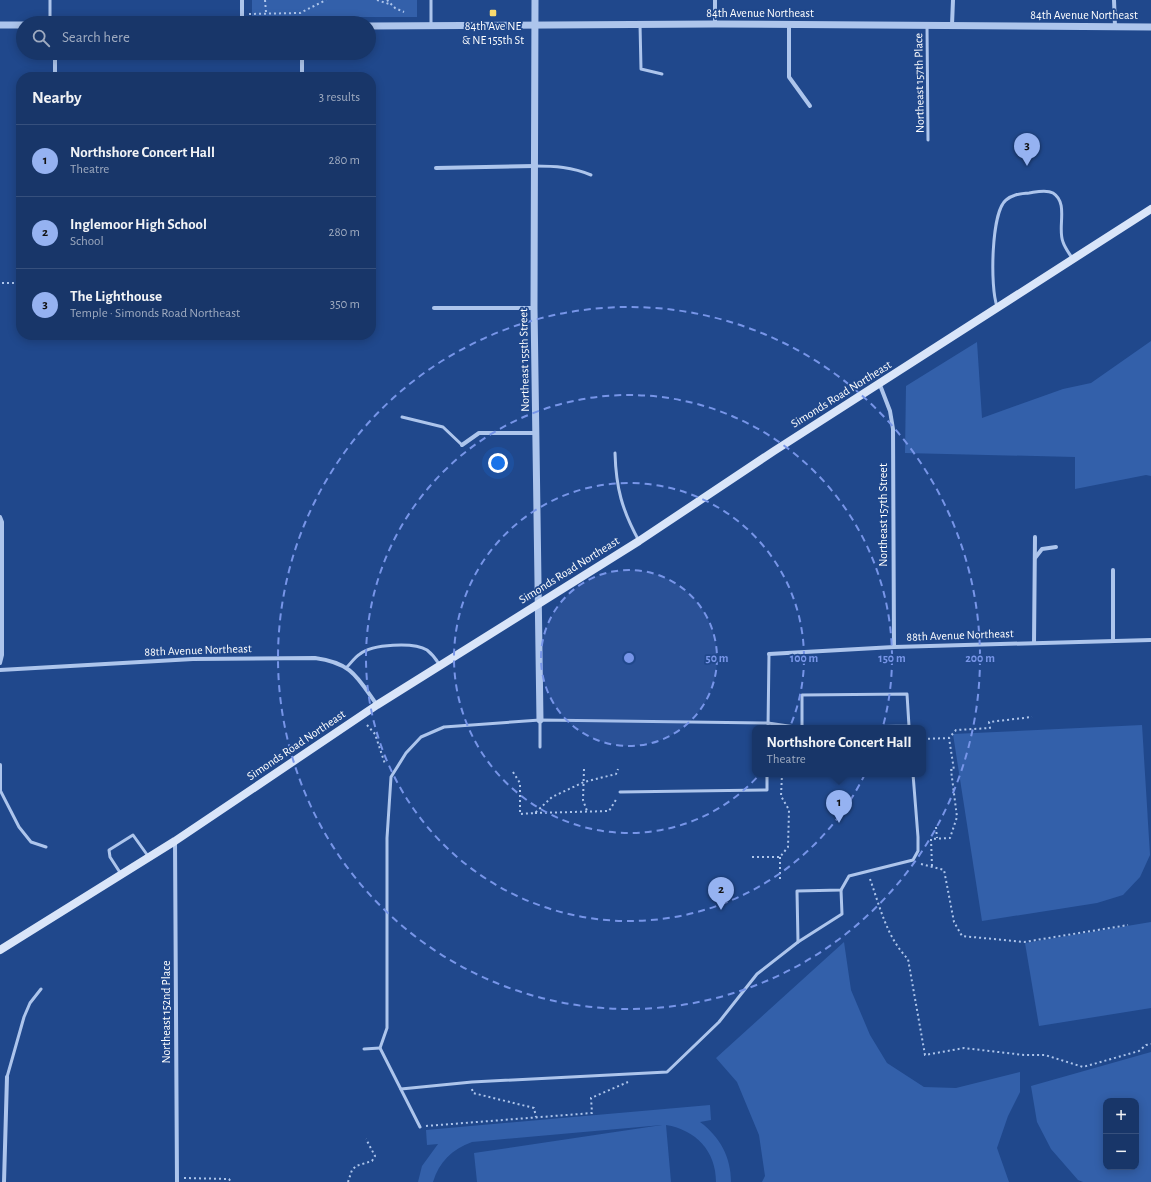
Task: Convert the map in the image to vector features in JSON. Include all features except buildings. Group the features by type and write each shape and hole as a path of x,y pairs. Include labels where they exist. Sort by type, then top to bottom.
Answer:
{"main road":[{"name":"Simonds Road Northeast","path":"0,950 149,858 377,705 639,541 768,455 880,385 997,308 1151,210"}],"street":[{"path":"242,0 242,16"},
{"name":"Northeast 155th Street","path":"535,0 534,308 537,605 540,720"},
{"path":"715,0 715,24"},
{"path":"952,0 952,25"},
{"path":"1114,0 1115,26"},
{"path":"789,24 788,76 810,106"},
{"name":"84th Avenue Northeast","path":"376,26 789,24 1151,27"},
{"path":"0,25 16,25"},
{"path":"55,60 55,72"},
{"path":"302,60 302,72"},
{"path":"436,168 534,166"},
{"path":"434,308 534,308"},
{"name":"Northeast 157th Street","path":"880,385 890,411 893,429 894,647"},
{"path":"462,445 479,433 536,433"},
{"path":"0,517 2,522 2,655 0,663"},
{"path":"1034,537 1034,643"},
{"path":"1034,561 1036,554 1042,549 1056,547"},
{"path":"1113,570 1113,641"},
{"name":"88th Avenue Northeast","path":"769,654 894,647 1151,640"},
{"name":"88th Avenue Northeast","path":"0,670 200,659 315,658 331,660 347,667 358,678 377,705"},
{"path":"0,765 0,790"},
{"name":"Northeast 152nd Place","path":"175,841 177,1180"},
{"path":"4,1182 7,1077"}],"lane":[{"path":"50,0 50,16"},
{"path":"431,0 431,25"},
{"path":"640,24 641,69 662,74"},
{"name":"Northeast 157th Place","path":"927,25 928,140"},
{"path":"534,166 566,167 591,175"},
{"path":"997,308 993,295 992,270 997,220 1000,207 1005,200 1016,194 1045,191 1053,193 1061,206 1062,241 1073,259"},
{"path":"402,417 443,427 462,445"},
{"path":"615,453 616,480 619,495 623,509 639,541"},
{"path":"347,667 360,653 374,648 400,646 426,650 441,665"},
{"path":"768,723 769,654"},
{"path":"802,725 802,695 907,694 910,725"},
{"path":"540,720 540,747"},
{"path":"420,1127 380,1048 387,1028 387,838 391,777 406,753 421,737 444,727 540,720 768,723 782,725"},
{"path":"620,792 767,790 767,777"},
{"path":"401,1088 472,1082 667,1072 719,1022 757,974 798,942 842,914 841,890 849,876 913,860 918,850 913,777"},
{"path":"0,790 19,827 31,842 46,847"},
{"path":"122,875 110,857 109,850 133,835 149,858"},
{"path":"798,942 797,891 841,890"},
{"path":"7,1077 24,1017 30,1003 41,989"},
{"path":"364,1049 380,1048"}],"path":[{"path":"265,0 266,12"},
{"path":"242,16 254,12 300,12 326,0"},
{"path":"377,0 389,4 404,12"},
{"path":"387,0 389,4"},
{"path":"2,283 16,283"},
{"path":"926,739 949,738 956,730 990,728 989,722 1032,717"},
{"path":"367,725 375,734 385,764"},
{"path":"932,866 931,839 950,838 957,817 951,770 954,770 949,738"},
{"path":"584,769 584,800 587,812"},
{"path":"535,813 552,797 584,782 616,774 618,769"},
{"path":"513,772 520,783 520,814 609,811 620,792"},
{"path":"780,882 780,857 788,847 789,810 781,796 782,777"},
{"path":"936,827 937,838"},
{"path":"752,857 780,857"},
{"path":"921,864 944,870 954,922 962,936 1024,942 1128,924"},
{"path":"870,879 890,934 898,949 908,959 925,1055 964,1048 1024,1055 1045,1055 1083,1067 1139,1051 1146,1045 1151,1044"},
{"path":"420,1127 592,1113 591,1098 629,1081 636,1074"},
{"path":"472,1082 473,1093 534,1108 536,1117"},
{"path":"348,1182 352,1170 356,1166 372,1161 375,1156 366,1139"},
{"path":"177,1180 229,1179 232,1182"}],"shaded area":[{"path":"252,0 417,0 417,17 252,16"},
{"path":"1151,341 1151,476 1146,475 1075,489 1075,457 905,453 906,386 977,342 982,418 1063,389 1091,383"},
{"path":"1142,725 1150,855 1140,877 1123,895 1097,903 982,921 953,734"},
{"path":"1151,922 1151,1008 1039,1026 1025,943"},
{"path":"844,942 851,990 870,1035 887,1063 924,1087 956,1088 1020,1072 1020,1092 1008,1116 997,1148 1009,1182 762,1182 765,1176 759,1135 737,1082 716,1058"},
{"path":"1151,1052 1151,1182 1083,1182 1078,1180 1051,1149 1037,1122 1031,1086"},
{"path":"710,1105 711,1120 700,1122 713,1134 723,1148 729,1164 731,1182 716,1182 715,1171 708,1152 695,1137 677,1128 666,1125 671,1182 477,1182 474,1153 662,1125 472,1142 458,1148 447,1157 439,1168 433,1182 418,1182 422,1166 438,1144 427,1145 426,1130"}],"place":[{"name":"84th Ave NE & NE 155th St","path":"493,13"},
{"name":"The Lighthouse","path":"1027,166"},
{"name":"Northshore Concert Hall","path":"839,823"},
{"name":"Inglemoor High School","path":"721,910"}]}
